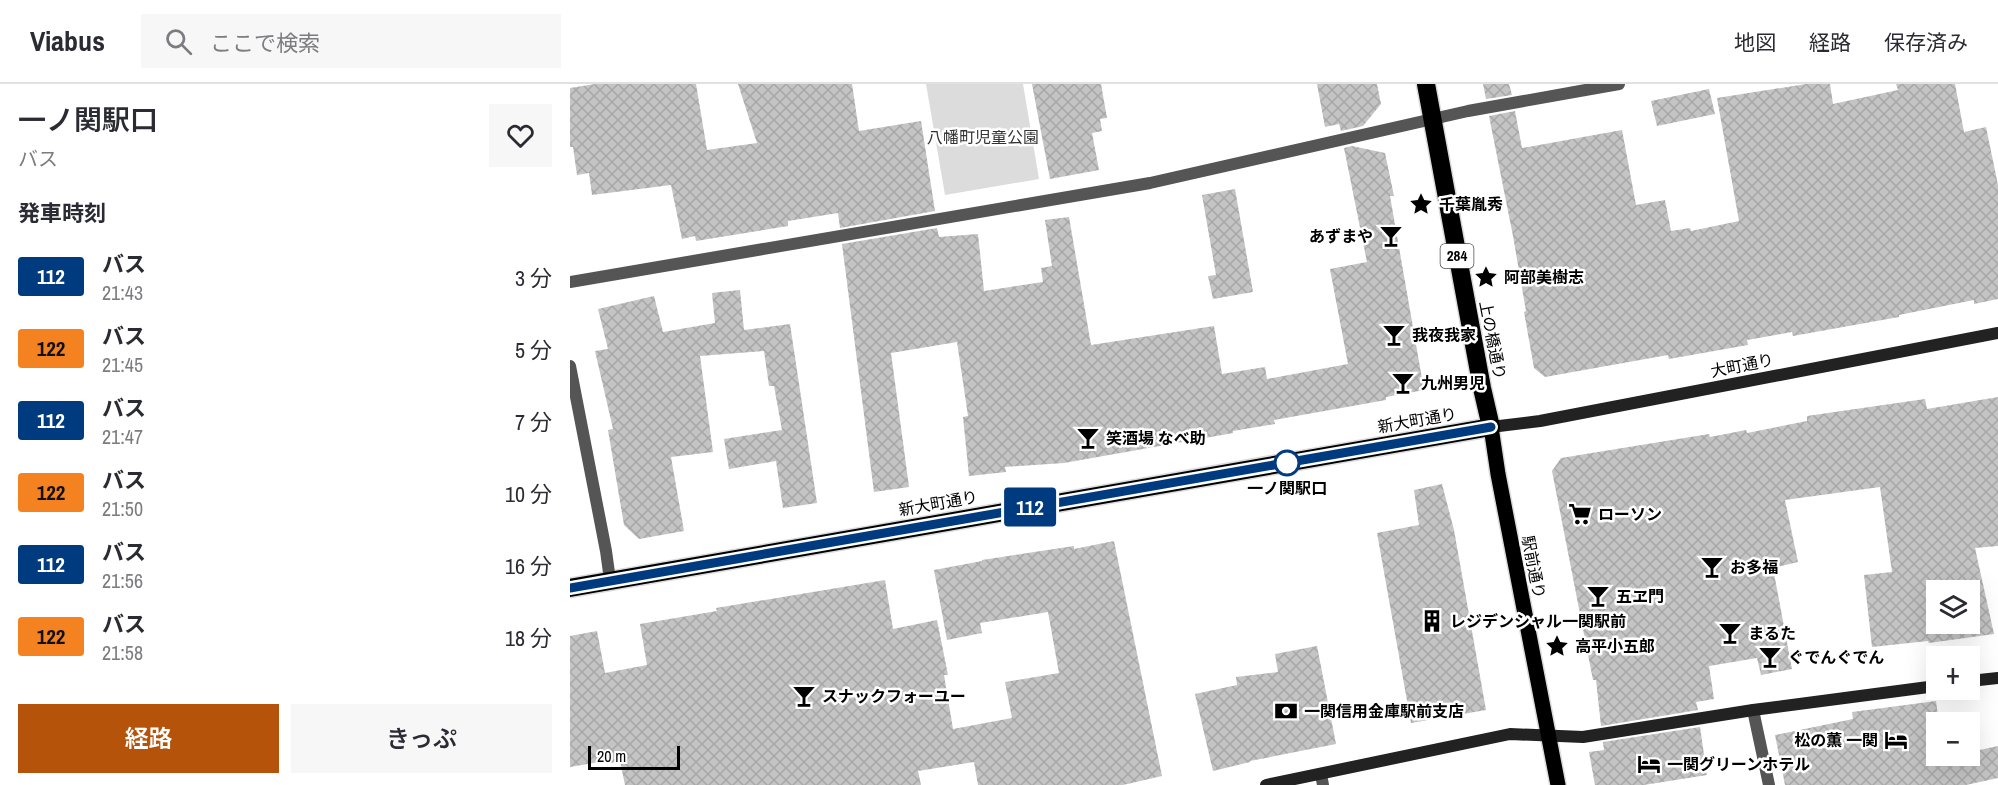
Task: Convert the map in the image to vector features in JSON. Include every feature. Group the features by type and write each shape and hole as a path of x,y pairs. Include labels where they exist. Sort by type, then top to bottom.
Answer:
{"highway":[{"name":"上の橋通り","path":"1426,84 1491,427"},
{"name":"新大町通り","path":"570,588 1491,427"}],"main road":[{"name":"駅前通り","path":"1491,427 1500,485 1558,785"}],"street":[{"path":"570,282 1150,183 1432,119 1619,84"},
{"name":"大町通り","path":"1491,427 1540,421 1998,333"},
{"path":"570,366 610,580"},
{"path":"1980,680 1998,678"},
{"path":"1266,785 1322,780 1510,734 1583,737 1753,710 1926,687"},
{"path":"1753,710 1769,785"}],"green space":[{"name":"八幡町児童公園","path":"926,84 1023,84 1039,179 945,195"}],"building":[{"path":"595,84 696,84 707,150 757,143 738,84 852,84 859,131 921,121 935,211 840,228 838,213 788,221 788,226 696,241 695,236 682,239 671,185 592,195 589,173 577,175 573,147 570,147 570,88"},
{"path":"1032,84 1101,84 1107,118 1100,119 1102,131 1092,133 1099,170 1050,179"},
{"path":"1317,84 1377,84 1381,104 1363,126 1341,131 1339,124 1325,127"},
{"path":"1483,84 1509,84 1512,95 1486,99"},
{"path":"1806,84 1830,84 1833,104 1898,90 1896,84 1955,84 1964,132 1986,127 1998,185 1998,299 1974,304 1974,300 1899,315 1899,317 1793,336 1792,332 1747,340 1748,345 1669,359 1668,355 1545,377 1534,368 1513,236 1489,116 1515,111 1522,148 1622,130 1636,205 1665,200 1671,231 1690,228 1691,231 1739,221 1717,98"},
{"path":"1709,89 1715,114 1657,126 1651,101"},
{"path":"1352,146 1385,153 1394,196 1390,196 1424,390 1386,397 1386,400 1274,420 1275,424 1233,431 1233,433 1064,463 1005,467 1006,472 969,476 963,417 968,416 957,342 891,353 909,487 874,492 842,244 937,228 939,237 978,234 984,291 1043,282 1041,268 1052,266 1045,220 1069,217 1091,345 1214,326 1222,374 1265,367 1267,379 1348,364 1330,269 1367,262 1344,148"},
{"path":"1235,189 1253,292 1213,299 1208,276 1216,275 1202,195"},
{"path":"740,290 744,330 790,324 817,503 783,508 776,461 729,469 724,439 782,430 774,386 769,386 764,351 700,356 713,452 671,457 684,531 639,539 624,525 608,430 613,429 595,351 608,349 598,309 654,296 663,332 715,323 712,293"},
{"path":"1998,397 1998,546 1975,548 1994,634 1929,643 1928,641 1872,647 1864,575 1892,572 1880,487 1785,500 1798,562 1773,568 1792,669 1761,675 1757,658 1709,666 1714,699 1696,702 1698,710 1601,726 1596,680 1593,680 1552,471 1561,458 1709,434 1710,437 1746,430 1747,433 1807,421 1807,416 1925,399 1927,409"},
{"name":"レジデンシャル一関駅前","path":"1442,484 1454,530 1486,710 1411,723 1377,533 1419,525 1414,490"},
{"path":"1114,541 1162,776 1123,785 978,785 974,762 918,771 921,785 625,785 620,761 611,763 611,760 570,767 570,636 597,631 605,673 647,665 640,624 717,611 716,608 885,580 893,629 937,620 948,675 944,675 953,729 1012,718 1005,682 1059,673 1048,612 980,623 982,633 947,640 934,570 982,560 1074,546 1074,549"},
{"name":"一関信用金庫駅前支店","path":"1317,646 1336,744 1250,761 1213,771 1195,694 1237,685 1236,677 1278,672 1275,654"},
{"path":"1936,701 1938,712 1926,712 1926,766 1980,766 1980,750 1998,746 1998,778 1966,785 1785,785 1775,735 1853,719 1852,712"},
{"name":"一関グリーンホテル","path":"1700,727 1707,775 1644,785 1595,785 1589,752 1604,750 1603,742"}],"bus line":[{"name":"112","path":"570,588 1491,427"}],"place":[{"name":"千葉胤秀","path":"1421,204"},
{"name":"あずまや","path":"1391,236"},
{"name":"阿部美樹志","path":"1486,277"},
{"name":"我夜我家","path":"1394,335"},
{"name":"九州男児","path":"1403,383"},
{"name":"笑酒場 なべ助","path":"1088,438"},
{"name":"一ノ関駅口","path":"1287,463"},
{"name":"ローソン","path":"1580,514"},
{"name":"お多福","path":"1712,567"},
{"name":"五ヱ門","path":"1598,596"},
{"name":"レジデンシャル一関駅前","path":"1432,621"},
{"name":"まるた","path":"1730,633"},
{"name":"高平小五郎","path":"1557,646"},
{"name":"ぐでんぐでん","path":"1770,657"},
{"name":"スナックフォーユー","path":"804,696"},
{"name":"一関信用金庫駅前支店","path":"1286,711"},
{"name":"松の薫 一関","path":"1896,740"},
{"name":"一関グリーンホテル","path":"1649,764"}]}
